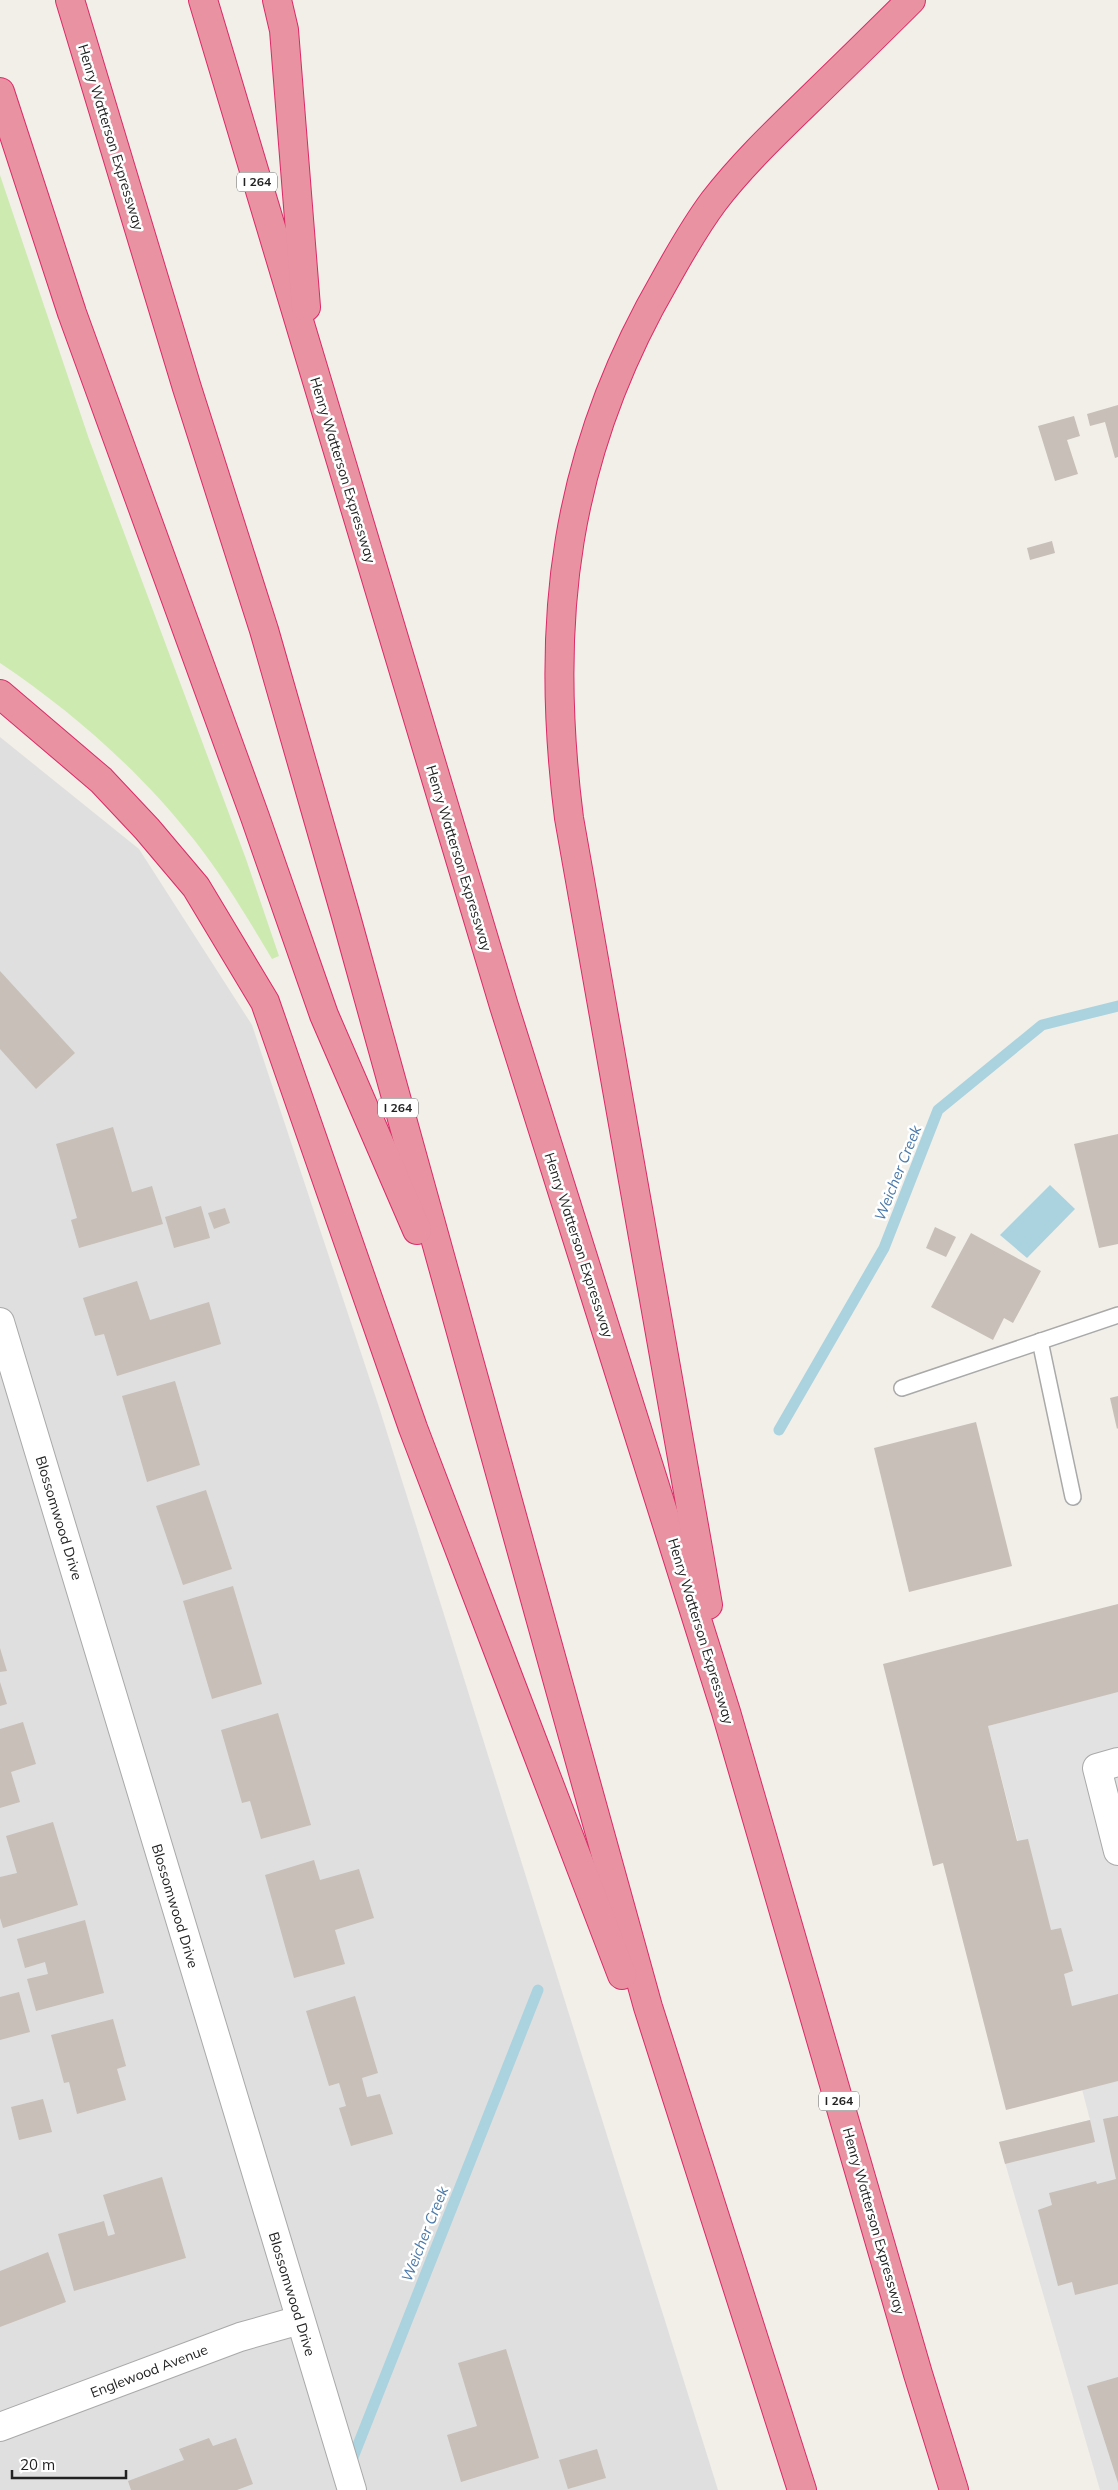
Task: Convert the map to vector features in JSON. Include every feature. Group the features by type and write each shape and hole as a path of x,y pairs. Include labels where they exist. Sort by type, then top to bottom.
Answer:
{"highway":[{"name":"Henry Watterson Expressway","path":"70,0 187,388 266,640 648,2007 802,2490"},
{"name":"Henry Watterson Expressway","path":"203,0 504,1006 726,1712 918,2374 954,2490"},
{"path":"277,0 284,30 311,363"},
{"path":"726,1712 569,818 560,751 559,617 566,554 578,491 593,439 617,373 645,314 714,201 758,150 912,0"},
{"path":"0,92 72,313 255,817 324,1015 458,1325"},
{"path":"0,694 101,780 147,829 196,887 265,1002 413,1428 716,2219"}],"street":[{"name":"Blossomwood Drive","path":"0,1322 352,2490"},
{"path":"1118,1762 1097,1768 1118,1851"},
{"name":"Englewood Avenue","path":"0,2427 240,2337 300,2320"}],"lane":[{"path":"902,1388 1118,1315"},
{"path":"1040,1341 1073,1497"}],"shaded area":[{"path":"0,737 139,849 252,1025 379,1407 718,2490 0,2490"},
{"path":"1118,1690 1118,2490 1100,2490 999,2142 1090,2120 988,1726"}],"green space":[{"path":"0,175 89,439 246,859 279,956 272,959 206,855 152,791 105,744 54,702 0,663"}],"water":[{"path":"1050,1185 1075,1209 1027,1258 1000,1235"}],"building":[{"path":"1118,405 1118,457 1115,458 1105,422 1090,426 1087,414"},
{"path":"1074,416 1080,436 1067,440 1078,474 1055,481 1038,426"},
{"path":"1052,541 1055,553 1030,560 1027,548"},
{"path":"0,971 75,1053 36,1089 0,1049"},
{"path":"113,1127 132,1192 152,1186 163,1224 79,1248 71,1220 77,1218 56,1144"},
{"path":"1118,1134 1118,1244 1099,1248 1074,1144"},
{"path":"201,1206 210,1238 174,1248 165,1217"},
{"path":"225,1208 230,1223 214,1229 208,1213"},
{"path":"935,1227 956,1237 946,1257 926,1248"},
{"path":"971,1233 1041,1271 1013,1323 1004,1318 993,1340 931,1307"},
{"path":"137,1281 150,1320 209,1302 221,1344 117,1376 104,1334 95,1336 83,1298"},
{"path":"175,1381 200,1465 147,1482 122,1396"},
{"path":"1118,1396 1118,1428 1117,1429 1110,1398"},
{"path":"976,1422 1012,1566 909,1592 874,1448"},
{"path":"206,1490 232,1569 183,1585 156,1506"},
{"path":"233,1586 262,1684 212,1699 183,1601"},
{"path":"1118,1604 1118,1692 988,1726 1017,1841 1028,1839 1051,1930 1061,1928 1073,1971 1064,1974 1072,2006 1118,1994 1118,2081 1006,2110 943,1863 933,1866 883,1664"},
{"path":"0,1648 7,1671 0,1672"},
{"path":"0,1682 7,1704 0,1706"},
{"path":"278,1713 311,1825 261,1839 250,1801 242,1803 221,1730"},
{"path":"23,1722 36,1764 11,1772 20,1802 0,1808 0,1729"},
{"path":"53,1822 78,1905 3,1928 0,1918 0,1877 17,1873 6,1836"},
{"path":"314,1860 320,1880 359,1869 374,1918 335,1930 345,1964 294,1978 265,1875"},
{"path":"85,1920 104,1993 36,2011 27,1979 48,1974 45,1962 25,1968 17,1939"},
{"path":"19,1992 30,2032 0,2040 0,1997"},
{"path":"355,1996 378,2073 362,2078 367,2097 380,2094 393,2134 351,2146 339,2108 346,2106 339,2083 329,2086 306,2011"},
{"path":"113,2019 126,2066 117,2069 126,2100 77,2114 69,2082 64,2083 51,2035"},
{"path":"43,2099 52,2132 19,2140 11,2107"},
{"path":"1118,2116 1118,2284 1075,2295 1072,2282 1058,2286 1038,2210 1052,2205 1049,2193 1096,2181 1097,2184 1116,2179 1103,2119"},
{"path":"1090,2120 1095,2142 1005,2164 999,2142"},
{"path":"162,2177 186,2258 74,2291 58,2234 104,2221 108,2236 115,2234 103,2195"},
{"path":"48,2252 66,2302 0,2327 0,2271"},
{"path":"506,2349 539,2458 461,2482 447,2435 477,2426 458,2363"},
{"path":"1118,2377 1118,2483 1087,2386"},
{"path":"209,2438 213,2446 236,2438 253,2484 237,2490 131,2490 128,2481 184,2460 179,2449"},
{"path":"597,2449 606,2478 568,2489 559,2460"}],"waterway":[{"name":"Weicher Creek","path":"779,1430 884,1248 938,1110 1042,1025 1118,1006"},
{"name":"Weicher Creek","path":"350,2465 538,1990"}]}
